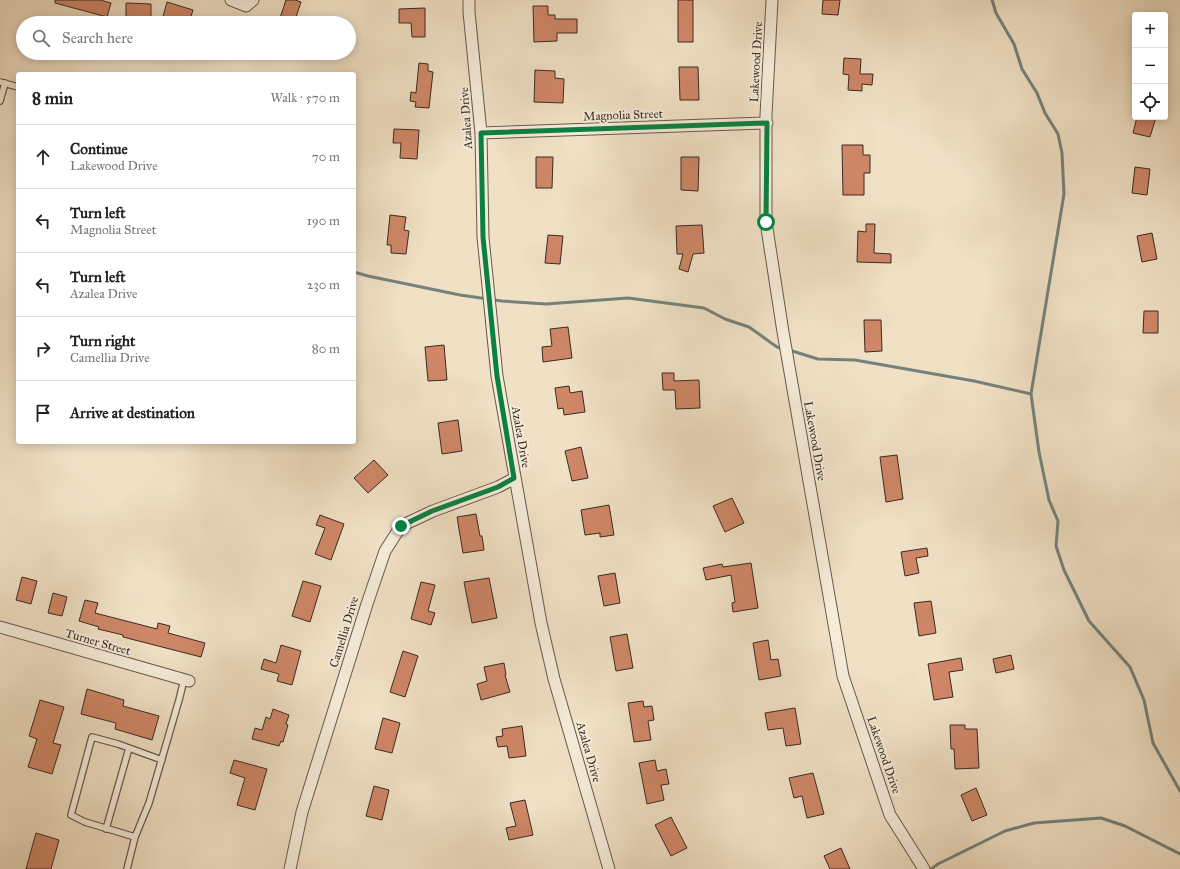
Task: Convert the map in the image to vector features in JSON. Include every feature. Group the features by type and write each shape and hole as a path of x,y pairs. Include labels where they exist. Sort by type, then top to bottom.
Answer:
{"street":[{"path":"231,0 246,6 253,0"},
{"name":"Azalea Drive","path":"468,0 481,133 483,237 497,376 541,623 554,680 609,869"},
{"name":"Lakewood Drive","path":"772,0 767,123 766,222 783,332 843,676 890,815 924,869"},
{"name":"Magnolia Street","path":"481,133 767,123"},
{"name":"Camellia Drive","path":"290,869 302,812 385,551 401,526 432,511 498,487 514,478"},
{"name":"Turner Street","path":"0,627 187,680"}],"lane":[{"path":"0,101 2,83 16,86"},
{"path":"127,869 135,837 149,803 179,700 187,680"},
{"path":"135,837 85,822 71,815 92,737 162,760"},
{"path":"106,829 129,748"}],"building":[{"path":"55,0 100,0 111,3 107,16 103,16 55,3"},
{"path":"286,0 301,2 296,16 281,16"},
{"path":"678,0 693,0 693,42 678,42"},
{"path":"823,0 840,0 838,15 822,14"},
{"path":"167,2 193,10 191,16 163,16"},
{"path":"126,3 151,4 151,16 126,16"},
{"path":"533,6 548,6 548,15 555,15 555,19 577,19 577,33 557,33 557,41 534,42"},
{"path":"425,8 425,37 412,37 411,23 399,23 399,9"},
{"path":"844,58 861,59 860,74 873,74 872,85 862,84 862,91 848,90 849,75 843,74"},
{"path":"419,63 428,64 428,71 433,72 429,108 415,107 416,102 410,101 411,92 416,93"},
{"path":"679,67 698,67 699,100 680,100"},
{"path":"535,70 555,71 555,78 564,79 563,103 534,102"},
{"path":"1136,120 1155,120 1150,137 1133,133"},
{"path":"394,129 419,130 417,159 400,158 401,143 393,143"},
{"path":"842,145 863,145 863,155 870,155 870,173 864,173 864,195 843,195"},
{"path":"536,157 553,157 552,188 536,188"},
{"path":"681,157 699,157 698,191 681,190"},
{"path":"1135,167 1150,169 1147,195 1132,193"},
{"path":"390,215 406,217 404,230 409,231 406,254 391,253 391,245 387,245"},
{"path":"866,224 875,224 874,253 891,254 891,263 857,262 858,231 866,232"},
{"path":"702,225 704,253 693,254 688,272 679,269 683,254 677,254 676,226"},
{"path":"1152,233 1157,259 1142,262 1137,236"},
{"path":"548,235 563,236 560,264 545,263"},
{"path":"1144,311 1158,311 1158,333 1143,333"},
{"path":"864,320 881,320 882,351 865,352"},
{"path":"568,327 572,358 543,362 542,347 552,346 550,329"},
{"path":"444,345 447,380 428,381 425,347"},
{"path":"662,373 674,373 674,381 699,380 700,408 676,409 675,390 663,390"},
{"path":"569,386 570,393 582,391 585,412 564,415 563,408 558,409 555,388"},
{"path":"458,420 462,451 442,454 438,423"},
{"path":"581,447 588,478 572,481 565,451"},
{"path":"897,455 903,499 886,502 880,457"},
{"path":"374,460 388,475 368,493 354,478"},
{"path":"732,498 744,523 725,532 713,506"},
{"path":"609,505 614,535 600,537 600,533 585,535 581,510"},
{"path":"476,514 484,550 463,553 457,517"},
{"path":"320,515 344,524 331,560 315,554 325,528 316,525"},
{"path":"927,548 928,556 916,558 919,573 905,576 901,552"},
{"path":"751,563 758,608 733,612 732,603 735,602 731,575 706,580 703,568 722,564 723,567"},
{"path":"615,573 620,603 604,606 598,576"},
{"path":"22,577 37,581 31,604 16,600"},
{"path":"489,578 497,618 472,623 464,582"},
{"path":"303,581 321,586 310,622 292,616"},
{"path":"421,582 435,585 428,611 435,613 431,625 411,619"},
{"path":"53,593 67,597 62,616 48,613"},
{"path":"85,600 98,603 95,613 157,629 158,623 170,626 168,633 205,643 201,657 123,637 123,635 98,629 99,627 79,621"},
{"path":"931,601 936,633 919,636 914,603"},
{"path":"627,634 633,668 616,671 610,637"},
{"path":"768,640 771,660 778,659 781,676 759,680 753,643"},
{"path":"281,645 301,651 292,685 277,681 279,674 261,669 264,659 276,663"},
{"path":"403,651 418,656 405,697 390,692"},
{"path":"1011,655 1014,669 996,673 993,659"},
{"path":"961,658 963,670 949,672 953,697 934,700 928,664"},
{"path":"504,663 505,675 510,692 481,700 477,684 487,681 484,667"},
{"path":"87,689 124,700 123,706 159,716 152,740 115,729 116,723 81,714"},
{"path":"40,700 64,707 53,743 61,745 52,774 28,767 37,739 29,736"},
{"path":"643,701 644,707 652,706 654,720 648,721 651,740 634,742 628,703"},
{"path":"795,708 801,744 786,746 783,728 768,730 765,713"},
{"path":"273,709 289,715 283,742 281,741 279,746 252,739 255,728 262,730 266,717 270,719"},
{"path":"383,718 400,723 392,753 375,749"},
{"path":"950,725 965,725 965,729 977,729 979,768 955,769 954,749 951,749"},
{"path":"522,726 526,756 509,758 507,746 498,747 496,737 503,736 502,729"},
{"path":"234,760 267,769 255,810 237,805 245,778 230,773"},
{"path":"655,760 657,771 666,769 669,784 661,785 664,800 647,804 639,763"},
{"path":"813,773 824,814 807,818 802,796 794,798 789,778"},
{"path":"374,786 389,790 382,820 366,816"},
{"path":"976,788 987,815 972,821 961,795"},
{"path":"525,800 533,835 509,840 506,828 516,826 510,803"},
{"path":"671,817 687,848 671,856 655,825"},
{"path":"36,833 59,840 51,869 26,869"},
{"path":"841,848 850,869 830,869 824,856"}],"waterway":[{"path":"992,0 996,13 1014,44 1022,69 1037,93 1045,113 1058,134 1062,153 1064,194 1031,394 1039,452 1049,500 1058,521 1056,546 1064,570 1089,621 1130,667 1144,700 1153,743 1180,791"},
{"path":"356,273 460,295 502,301 546,304 628,298 704,308 725,319 749,327 777,347 784,349"},
{"path":"789,350 818,359 855,360 974,381 1031,394"},
{"path":"931,869 938,864 1005,831 1034,823 1101,818 1125,826 1180,854"}],"route":[{"path":"401,526 432,511 498,487 514,478 497,376 483,237 481,133 767,123 766,222"}]}
